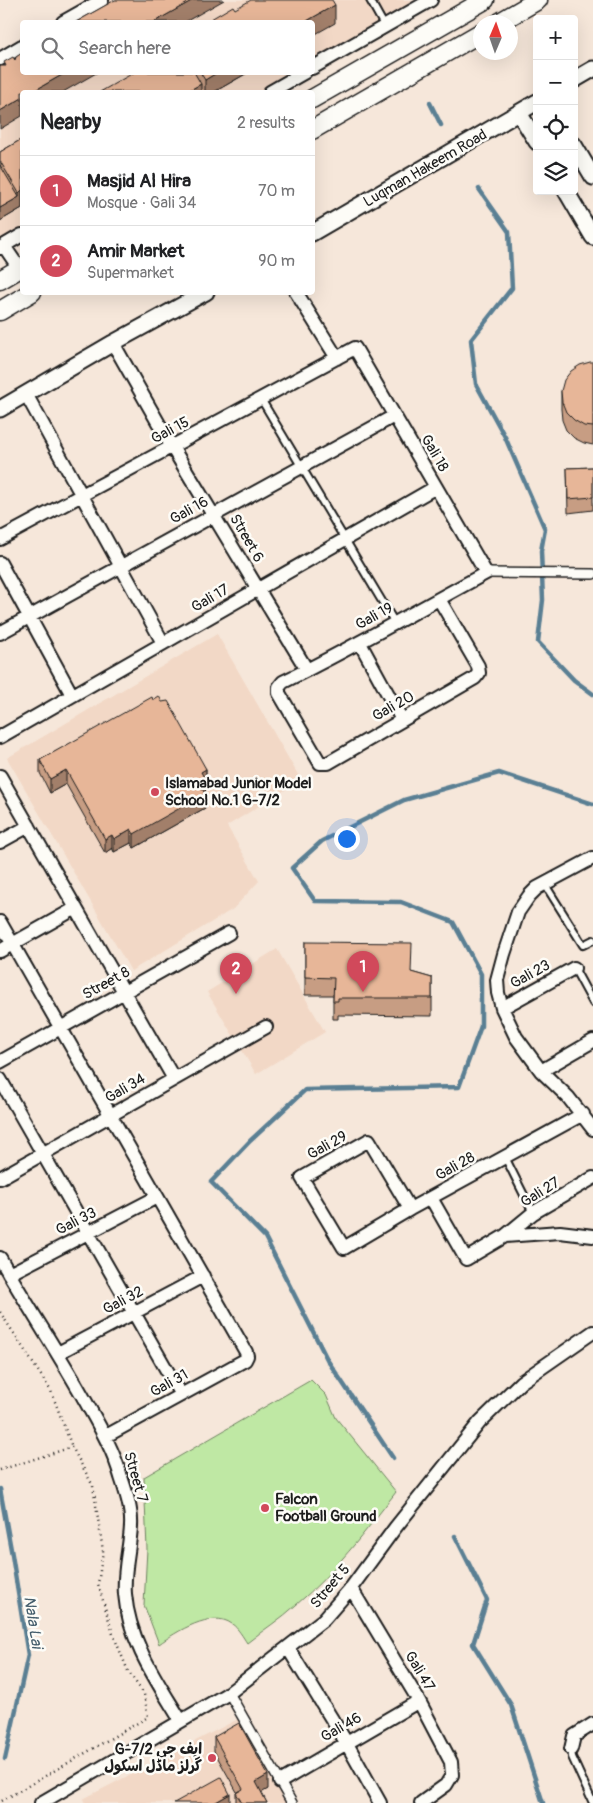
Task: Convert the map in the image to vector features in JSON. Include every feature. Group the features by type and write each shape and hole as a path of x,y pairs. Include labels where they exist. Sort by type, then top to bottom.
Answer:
{"main road":[{"path":"512,15 538,0"},
{"path":"315,98 480,3"},
{"path":"315,128 473,38"},
{"path":"0,311 20,282"}],"street":[{"path":"67,20 102,0"},
{"path":"315,66 431,0"},
{"path":"0,59 20,47"},
{"path":"578,78 593,69"},
{"path":"274,90 300,75"},
{"name":"Luqman Hakeem Road","path":"315,231 533,104"},
{"path":"519,113 533,136"},
{"path":"577,150 593,177"},
{"path":"568,195 593,237"},
{"path":"20,236 2,247 20,282"},
{"path":"0,409 113,343 201,295"},
{"path":"298,295 337,358"},
{"name":"Street 6","path":"113,343 172,447 215,515 257,589 307,670"},
{"name":"Gali 15","path":"2,535 82,495 355,348"},
{"name":"Gali 18","path":"355,348 486,573"},
{"path":"26,394 163,643"},
{"name":"Gali 16","path":"0,633 394,416"},
{"name":"Gali 17","path":"0,737 436,487"},
{"path":"0,563 72,695"},
{"path":"486,573 593,574"},
{"name":"Gali 19","path":"320,763 279,693 278,687 283,682 360,643 486,573"},
{"name":"Gali 20","path":"320,763 328,762 475,678 479,673 478,666 439,599"},
{"path":"360,643 402,720"},
{"path":"0,776 174,1079"},
{"path":"0,842 29,826"},
{"path":"593,858 544,883 529,896 518,912 497,980 502,1008 516,1038 541,1071 568,1097 593,1129"},
{"path":"0,951 76,908"},
{"path":"0,922 203,1276"},
{"name":"Street 8","path":"0,1062 229,933"},
{"name":"Gali 23","path":"502,1008 574,968"},
{"name":"Gali 34","path":"0,1178 266,1027"},
{"path":"541,1071 593,1040"},
{"path":"0,1080 181,1396"},
{"name":"Gali 28","path":"344,1248 410,1209 583,1114"},
{"name":"Gali 29","path":"344,1248 302,1178 369,1140 410,1209"},
{"name":"Gali 27","path":"430,1198 466,1259 505,1236 533,1213 593,1178"},
{"name":"Gali 33","path":"9,1274 157,1197"},
{"name":"Gali 27","path":"505,1236 560,1232 593,1236"},
{"name":"Street 7","path":"0,1258 106,1436 122,1478 131,1524 125,1573 128,1613 135,1640 150,1670 181,1721"},
{"name":"Gali 32","path":"58,1353 203,1276"},
{"name":"Gali 31","path":"106,1436 181,1396 244,1360 247,1356 203,1276"},
{"name":"Street 5","path":"41,1803 229,1693 324,1619 351,1588 395,1528 480,1422 521,1382 593,1332"},
{"name":"Gali 47","path":"351,1588 419,1701 451,1762 452,1774 446,1785 421,1803"},
{"path":"288,1648 346,1742 380,1803"},
{"path":"229,1693 292,1803"},
{"name":"Gali 46","path":"280,1782 419,1701"},
{"path":"571,1748 574,1736 593,1724"}],"lane":[{"path":"370,0 385,27"},
{"path":"261,399 395,622"},
{"path":"544,883 583,945 593,940"},
{"path":"574,968 593,1002"},
{"path":"505,1157 533,1213"},
{"path":"571,1748 572,1757 593,1803"}],"path":[{"path":"0,1312 51,1391 72,1447 93,1486 103,1551 98,1584 113,1634 128,1671 144,1694 148,1717 0,1802"},
{"path":"0,1470 72,1447"}],"shaded area":[{"path":"102,0 431,0 315,67 315,20 67,20"},
{"path":"20,47 20,75 301,75 274,90 20,90 20,236 0,248 0,59"},
{"name":"Islamabad Junior Model School No.1 G-7/2","path":"217,634 301,780 227,826 259,881 233,909 131,971 7,758"},
{"path":"277,949 325,1032 256,1074 207,992"},
{"name":"G-7/2 ایف جی گرلز ماڈل اسکول","path":"240,1718 287,1803 85,1803 83,1799"}],"green space":[{"name":"Falcon Football Ground","path":"311,1380 326,1395 336,1418 396,1492 324,1579 290,1610 247,1643 232,1624 224,1620 215,1619 184,1628 159,1644 144,1605 147,1549 144,1477"}],"building":[{"path":"115,0 193,0 158,20 80,20"},
{"path":"251,0 332,0 335,5 309,20 211,20 233,6 235,9"},
{"path":"20,54 20,75 62,75 36,90 20,90 20,99 0,111 0,66 6,66 4,62 13,57 15,60"},
{"path":"130,75 196,75 201,84 190,90 104,90"},
{"path":"202,75 213,75 205,80"},
{"path":"20,140 19,193 0,161 0,152"},
{"path":"0,165 19,197 0,208"},
{"path":"593,362 593,427 584,426 566,412 562,402 561,391 564,380 571,371 580,365"},
{"path":"593,467 593,497 568,499 567,468"},
{"name":"Islamabad Junior Model School No.1 G-7/2","path":"159,696 162,702 168,701 206,769 201,772 206,781 200,784 205,794 134,834 131,829 114,839 112,835 105,839 66,770 50,779 40,760 152,697 153,700"},
{"path":"305,942 412,943 411,972 432,978 432,998 338,998 338,1001 333,1001 334,978 305,977"},
{"path":"239,1723 268,1775 256,1782 267,1803 242,1803 236,1793 243,1789 214,1737"},
{"path":"221,1777 230,1794 214,1803 174,1803"}],"waterway":[{"path":"430,103 441,125"},
{"path":"479,189 509,232 512,288 471,340 476,384 505,437 545,529 541,551 543,600 538,642 574,680 593,694"},
{"path":"393,1458 328,1361 265,1237 211,1182 250,1141 305,1090 459,1087 481,1026 481,974 453,922 401,902 315,901 292,868 322,841 404,800 499,773 593,804"},
{"name":"Nala Lai","path":"0,1489 28,1655 5,1759"},
{"path":"455,1536 487,1600 473,1644 511,1705 543,1803"}],"place":[{"name":"Islamabad Junior Model School No.1 G-7/2","path":"155,792"},
{"name":"Masjid Al Hira","path":"363,992"},
{"name":"Amir Market","path":"236,994"},
{"name":"Falcon Football Ground","path":"265,1508"},
{"name":"G-7/2 ایف جی گرلز ماڈل اسکول","path":"212,1758"}]}
